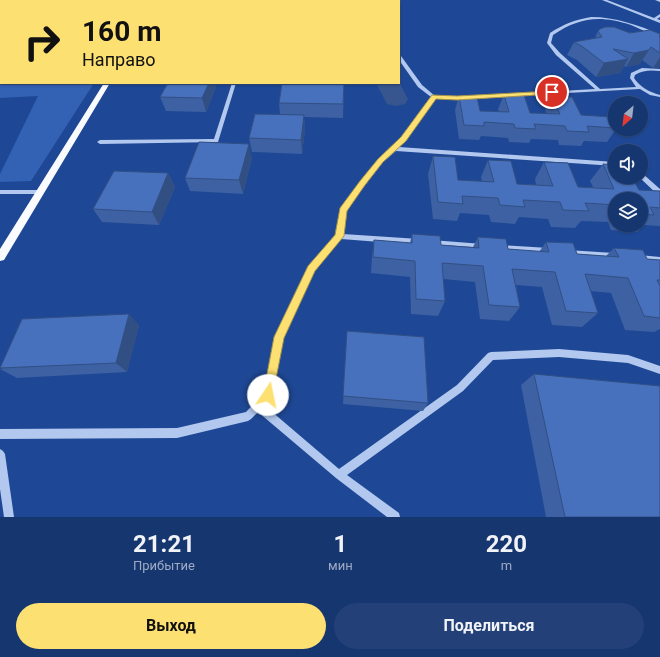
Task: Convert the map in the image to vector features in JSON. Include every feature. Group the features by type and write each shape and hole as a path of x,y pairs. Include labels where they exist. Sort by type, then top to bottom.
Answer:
{"main road":[{"path":"0,258 106,84"}],"lane":[{"path":"604,0 660,22"},
{"path":"656,0 660,1"},
{"path":"654,19 660,15"},
{"path":"599,90 558,54 549,43 551,34 560,26 572,20 591,17 612,19 630,23 660,36"},
{"path":"400,58 420,86 434,96 457,98 640,88"},
{"path":"660,70 644,69 633,74 632,78 640,88 660,96"},
{"path":"100,142 216,141 234,84"},
{"path":"0,434 177,433 248,416 268,395 279,337 311,269 339,236 343,210 362,183 381,161 395,149 434,96"},
{"path":"395,149 608,164"},
{"path":"648,182 660,193"},
{"path":"0,192 40,192"},
{"path":"339,236 621,257"},
{"path":"629,257 660,260"},
{"path":"339,475 460,388 491,356 567,354 628,359 660,370"},
{"path":"258,406 339,475 395,517"},
{"path":"0,454 9,517"}],"shaded area":[{"path":"0,84 93,84 31,181 0,182 0,174 38,96 0,98"}],"building":[{"path":"605,27 614,27 630,33 650,30 660,34 660,53 651,47 649,50 634,53 613,49 628,59 604,63 574,42 602,37 598,31"},
{"path":"167,84 209,84 202,98 160,97"},
{"path":"282,84 344,84 343,104 279,103"},
{"path":"504,95 524,95 530,113 560,114 552,96 572,97 581,115 608,117 608,128 587,126 589,132 567,131 565,126 534,124 536,129 515,128 514,124 484,122 484,126 464,125 459,96 477,97 480,111 509,112"},
{"path":"255,114 304,115 301,140 249,138"},
{"path":"199,142 249,144 239,180 185,178"},
{"path":"433,156 455,157 458,180 494,182 488,160 511,161 517,184 553,186 544,162 568,163 578,187 614,189 612,184 636,184 639,190 660,191 660,208 650,207 654,215 648,215 648,192 608,192 608,205 585,203 589,211 563,210 560,202 523,200 525,207 500,205 498,198 462,196 463,204 438,202"},
{"path":"603,164 608,164 608,175"},
{"path":"114,171 168,173 152,212 93,209"},
{"path":"412,234 440,236 441,245 479,248 478,237 506,239 508,249 549,252 546,242 573,243 577,254 619,257 614,248 643,250 647,259 660,260 660,280 657,280 660,286 660,318 644,316 628,278 585,274 598,313 566,311 555,272 512,269 520,307 489,305 483,266 442,263 445,301 416,299 415,261 373,257 374,240 412,243"},
{"path":"129,314 116,363 0,368 22,319"},
{"path":"347,331 424,337 428,403 343,396"},
{"path":"534,374 660,386 660,517 565,517"}],"waterway":[{"path":"388,84 396,99"}],"route":[{"path":"268,395 279,337 311,269 339,236 343,210 362,183 381,161 404,139 434,96 457,98 552,92"}]}
